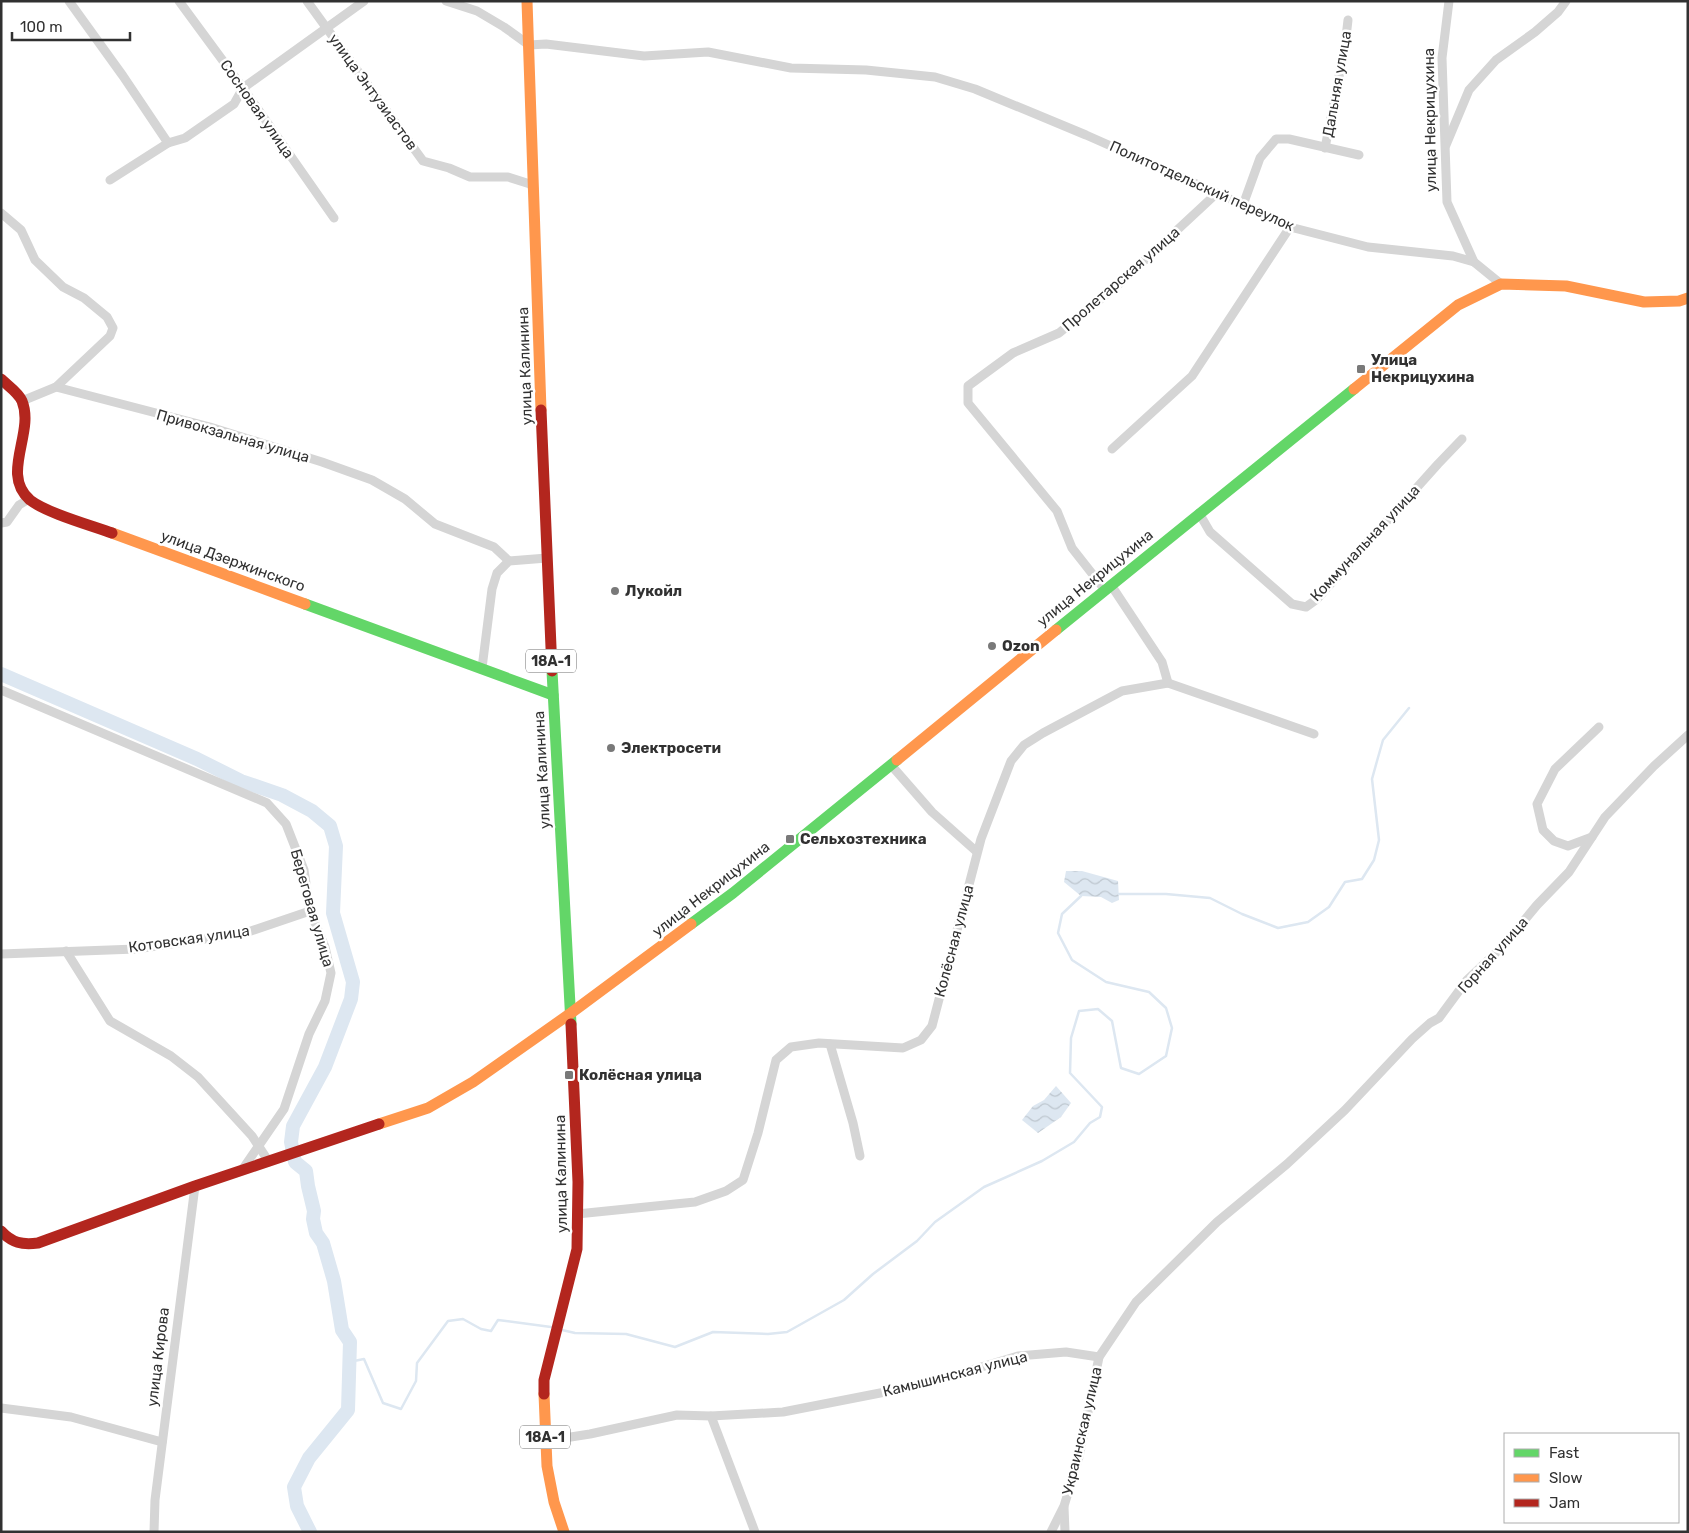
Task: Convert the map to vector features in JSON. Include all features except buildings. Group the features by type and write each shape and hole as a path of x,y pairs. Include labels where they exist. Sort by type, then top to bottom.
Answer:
{"street":[{"path":"69,1 168,143"},
{"name":"Сосновая улица","path":"180,1 334,218"},
{"name":"улица Энтузиастов","path":"307,1 423,161 449,168 470,177 508,178 530,184 534,189"},
{"path":"110,180 168,143 185,138 234,104 243,88 364,1"},
{"path":"446,1 465,4 529,45"},
{"name":"улица Калинина","path":"527,1 547,558 578,1182 577,1249 558,1318 544,1380 544,1441 547,1466 554,1502 564,1532"},
{"name":"улица Некрицухина","path":"1449,1 1442,58 1447,202 1474,262"},
{"path":"1445,148 1470,90 1496,60 1535,32 1558,12 1566,1"},
{"name":"Дальняя улица","path":"1325,148 1346,46 1348,20"},
{"name":"Политотдельский переулок","path":"529,45 546,44 644,56 708,52 791,68 866,70 935,77 983,93 1086,135 1290,227 1368,246 1453,256 1474,262 1501,284"},
{"path":"1243,205 1260,158 1276,140 1289,139 1359,155"},
{"name":"Пролетарская улица","path":"1108,587 1072,548 1056,511 968,403 968,386 1013,353 1060,333 1119,284 1217,193"},
{"path":"1,213 21,230 35,260 63,287 84,298 107,317 113,328 110,336 56,386 22,401"},
{"path":"1112,449 1192,376 1290,227"},
{"path":"1501,284 1566,286 1644,302 1680,301 1688,298"},
{"name":"улица Некрицухина","path":"271,1161 428,1108 473,1082 571,1013 733,893 1199,513 1458,305 1501,284"},
{"path":"1,379 22,401 26,418 16,459 18,482 24,495 29,499 19,505 7,522 1,523"},
{"name":"Привокзальная улица","path":"56,386 210,427 322,462 372,480 405,499 435,524 494,546 509,561"},
{"name":"Коммунальная улица","path":"1199,513 1210,532 1292,604 1306,607 1318,599 1462,439"},
{"name":"улица Дзержинского","path":"29,499 42,507 553,695"},
{"path":"482,668 492,589 497,573 509,561 547,558"},
{"path":"1108,587 1162,662 1168,683"},
{"name":"Колёсная улица","path":"577,1214 695,1202 726,1191 743,1180 758,1133 776,1060 791,1047 819,1043 903,1048 921,1040 932,1026 978,852 1011,761 1024,745 1122,691 1168,683 1314,734"},
{"name":"Береговая улица","path":"1,690 267,803 286,824 304,870 310,911 325,947 331,973 325,1001 309,1034 284,1109 242,1170"},
{"path":"1592,836 1568,846 1554,842 1544,830 1537,804 1555,769 1599,727"},
{"name":"Горная улица","path":"1099,1357 1136,1302 1217,1222 1287,1164 1345,1110 1412,1038 1439,1018 1467,980 1502,947 1569,872 1605,817 1654,766 1688,735"},
{"path":"891,765 932,812 978,852"},
{"name":"Котовская улица","path":"1,954 136,949 245,933 310,911"},
{"path":"1,1231 10,1241 25,1244 38,1243 195,1186 271,1161 252,1136 198,1077 171,1056 110,1021 66,952"},
{"path":"830,1044 853,1123 860,1156"},
{"name":"улица Кирова","path":"154,1532 155,1500 195,1186"},
{"name":"Камышинская улица","path":"544,1441 590,1434 677,1415 711,1416 783,1412 921,1385 1018,1356 1066,1352 1099,1357"},
{"name":"Украинская улица","path":"1051,1532 1064,1506 1079,1457 1099,1357"},
{"path":"1,1408 71,1417 162,1442"},
{"path":"711,1416 755,1532"},
{"path":"1064,1506 1065,1532"}],"water":[{"path":"1066,871 1082,871 1118,881 1119,900 1112,903 1101,897 1081,896 1064,882"},
{"path":"1056,1086 1071,1103 1061,1117 1038,1133 1022,1120 1033,1106 1044,1100"}],"waterway":[{"path":"1,674 197,759 241,781 282,795 312,811 330,826 336,846 333,913 353,982 351,999 325,1067 293,1126 291,1142 295,1162 306,1171 314,1211 313,1219 316,1233 323,1243 334,1281 342,1330 350,1342 348,1410 309,1458 294,1487 297,1506 310,1532"},
{"path":"1119,894 1166,894 1210,898 1242,914 1278,928 1308,922 1329,907 1345,882 1362,879 1374,860 1379,840 1372,779 1383,740 1409,708"},
{"path":"562,1330 575,1333 626,1334 675,1347 713,1332 768,1334 787,1332 844,1300 873,1274 917,1241 935,1222 984,1187 1042,1161 1074,1142 1090,1123 1100,1117 1102,1107 1070,1073 1071,1038 1079,1011 1098,1009 1112,1021 1121,1068 1139,1074 1166,1056 1172,1028 1166,1008 1149,992 1106,982 1072,960 1058,933 1062,914 1081,896"},
{"path":"349,1362 364,1359 383,1403 401,1409 416,1381 417,1363 448,1321 463,1319 481,1329 491,1331 498,1320 551,1327"}],"traffic: fast":[{"path":"1056,630 1354,389"},
{"path":"305,604 553,695"},
{"path":"552,671 571,1024"},
{"path":"691,924 733,893 897,760"}],"traffic: slow":[{"path":"527,1 541,410"},
{"path":"1354,389 1458,305 1501,284 1566,286 1644,302 1679,301 1688,298"},
{"path":"112,533 305,604"},
{"path":"897,760 1056,630"},
{"path":"379,1124 428,1108 473,1082 571,1013 691,924"},
{"path":"544,1394 547,1466 554,1502 564,1532"}],"traffic: jam":[{"path":"1,379 20,398 25,413 25,426 18,466 18,478 22,490 30,500 47,510 112,533"},
{"path":"541,410 552,671"},
{"path":"544,1394 544,1380 577,1249 578,1182 571,1024"},
{"path":"1,1231 9,1238 18,1242 27,1244 38,1243 195,1186 379,1124"}],"place":[{"name":"Улица Некрицухина","path":"1361,369"},
{"name":"Лукойл","path":"615,591"},
{"name":"Ozon","path":"992,646"},
{"name":"Электросети","path":"611,748"},
{"name":"Сельхозтехника","path":"790,839"},
{"name":"Колёсная улица","path":"569,1075"}]}
